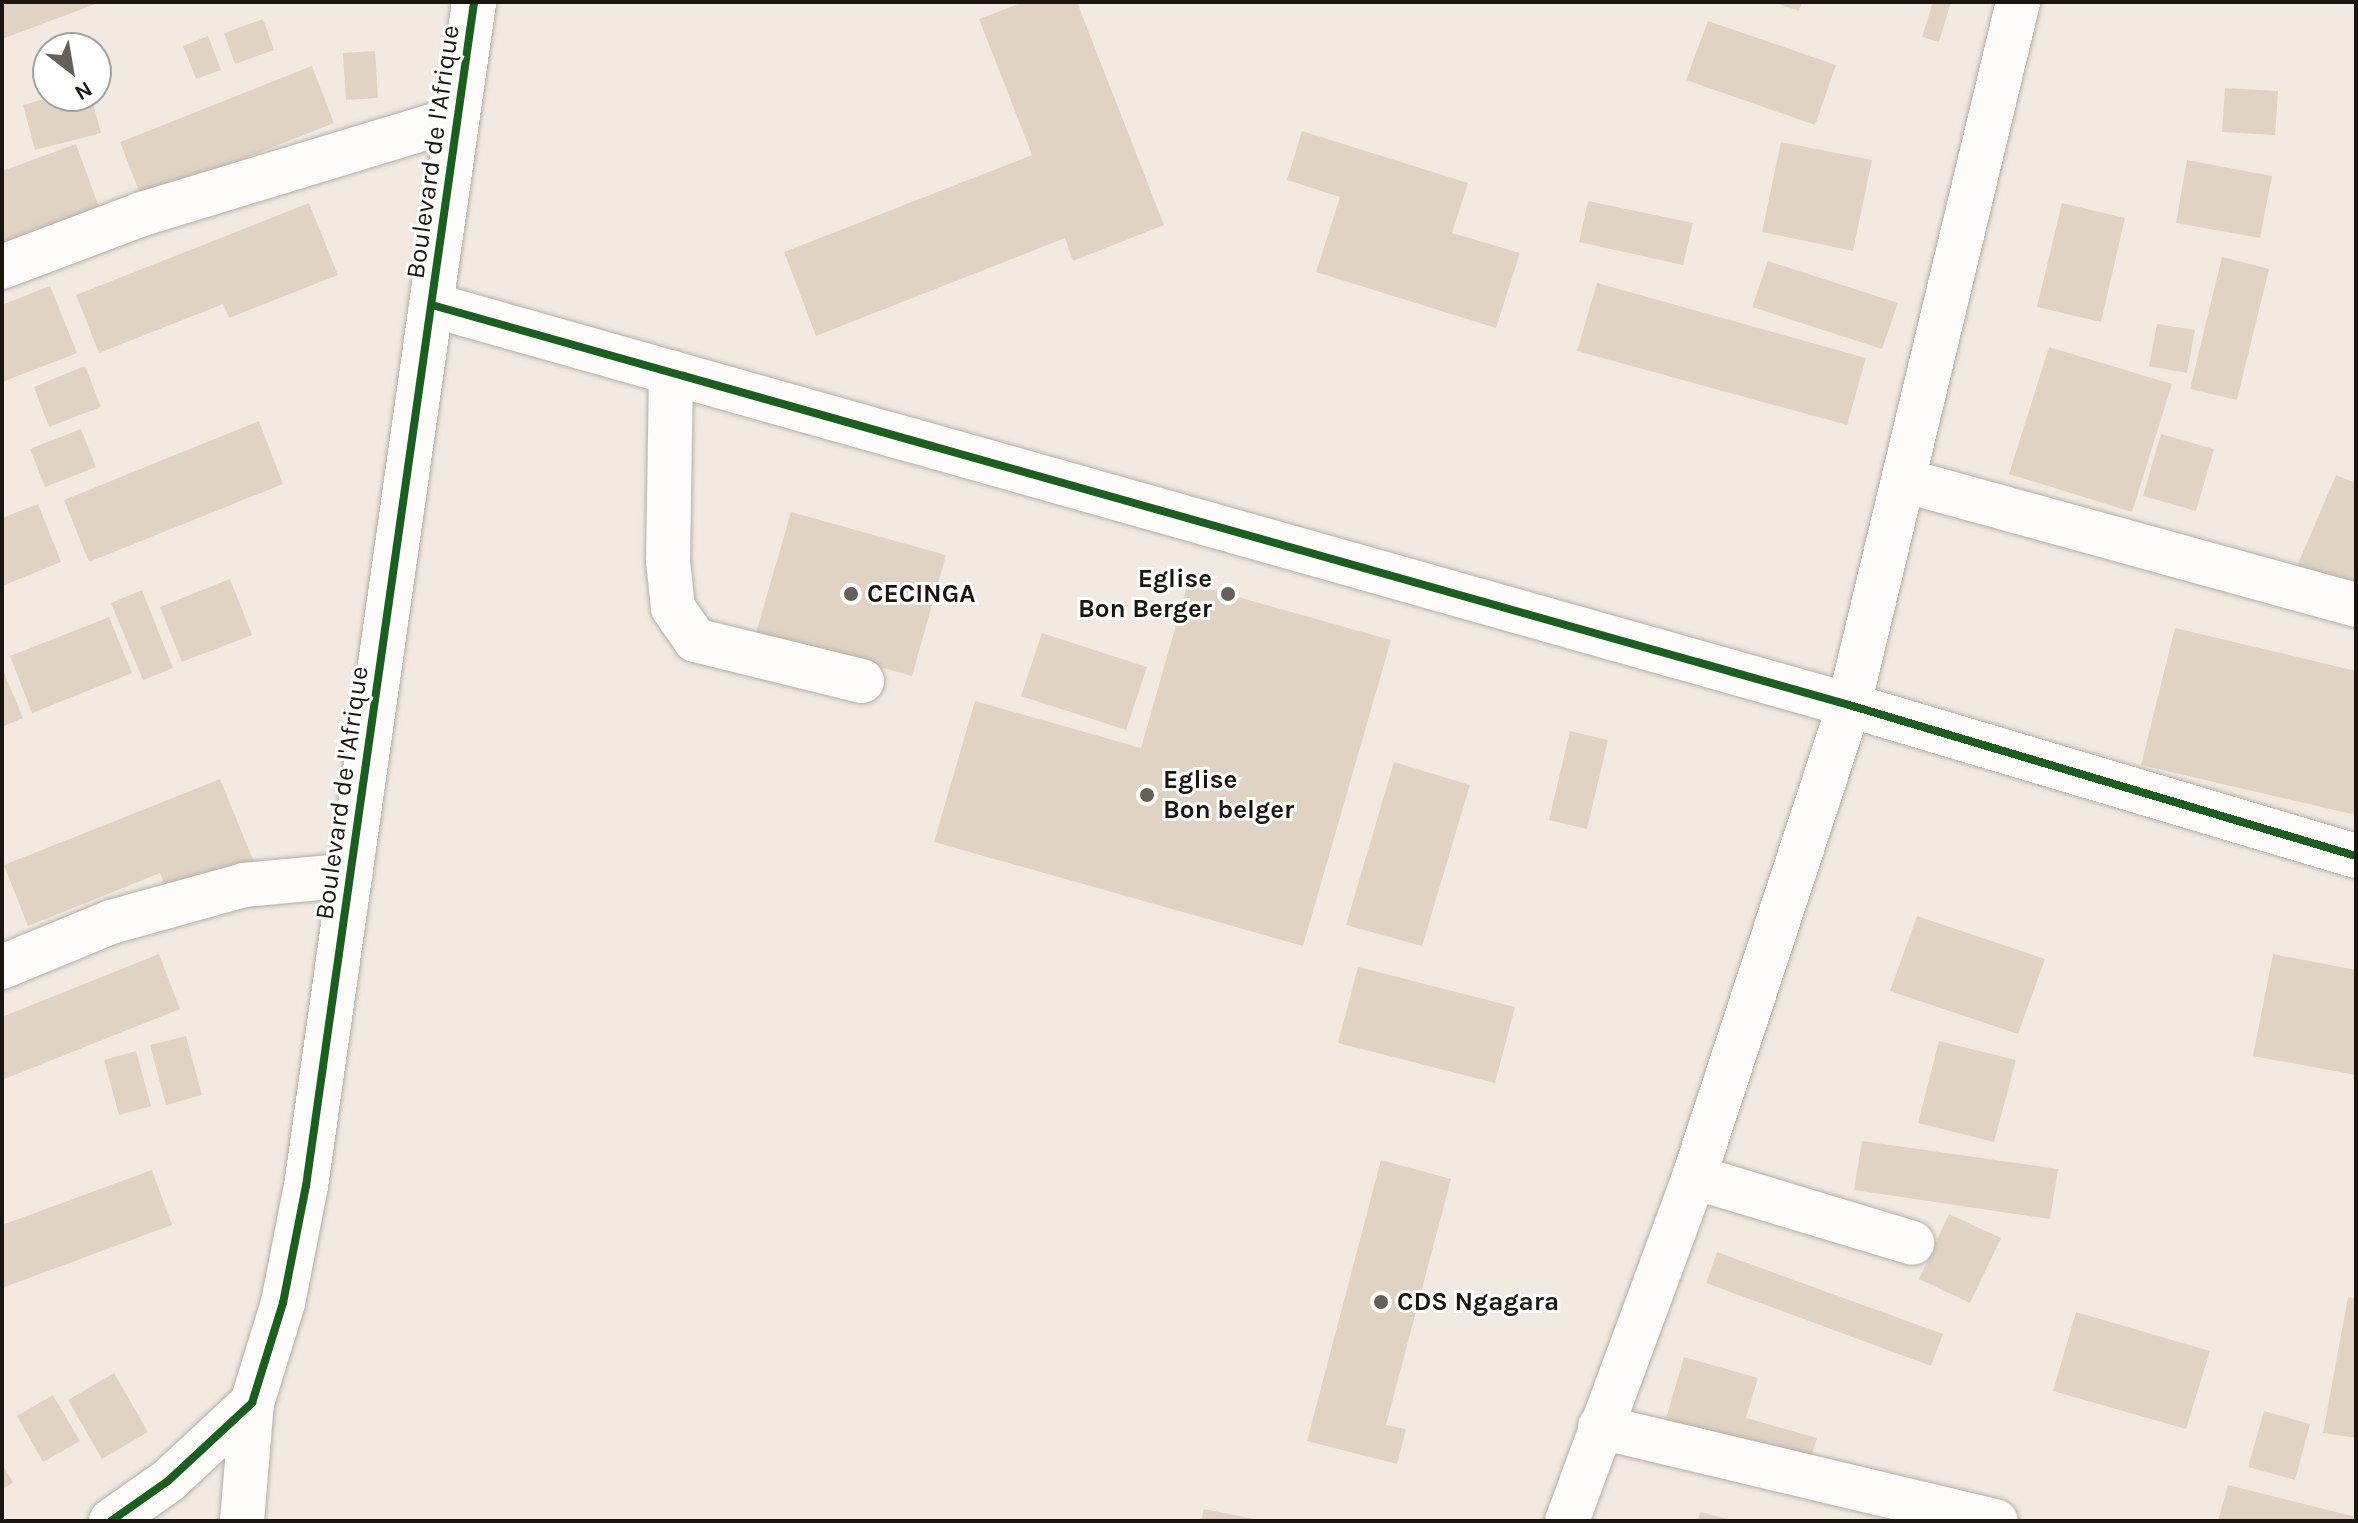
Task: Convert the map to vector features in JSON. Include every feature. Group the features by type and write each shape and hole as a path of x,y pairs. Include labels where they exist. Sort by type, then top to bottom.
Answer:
{"street":[{"name":"Boulevard de l'Afrique","path":"111,1521 168,1481 252,1403 283,1303 306,1186 474,2"},
{"path":"1567,1521 1694,1177 1849,705 1906,481 2018,2"},
{"path":"2,267 142,214 457,118"},
{"path":"432,305 1849,705 2356,856"},
{"path":"671,372 668,561 673,608 695,640 862,681"},
{"path":"1906,481 2356,605"},
{"path":"2,967 111,922 244,885 351,875"},
{"path":"1694,1177 1912,1243"},
{"path":"242,1521 252,1403"},
{"path":"1600,1427 1996,1521"}],"building":[{"path":"2,2 101,2 2,39"},
{"path":"1023,2 1077,2 1164,225 1073,261 1065,238 816,336 784,252 1032,155 979,19"},
{"path":"1772,2 1802,2 1799,11"},
{"path":"1933,2 1951,2 1939,42 1922,37"},
{"path":"263,19 274,50 235,64 224,33"},
{"path":"1708,21 1836,65 1815,125 1686,80"},
{"path":"208,36 221,70 196,79 183,46"},
{"path":"375,51 378,98 346,100 343,53"},
{"path":"312,66 334,123 142,199 120,142"},
{"path":"2225,88 2278,91 2275,135 2222,132"},
{"path":"32,102 32,112 95,112 101,133 35,150 23,105"},
{"path":"1302,131 1468,183 1452,233 1520,253 1496,328 1316,272 1340,197 1287,180"},
{"path":"1781,142 1872,160 1853,251 1762,232"},
{"path":"76,144 100,210 2,245 2,171"},
{"path":"2187,160 2272,176 2260,238 2176,223"},
{"path":"1588,201 1693,223 1683,265 1579,242"},
{"path":"309,203 338,275 229,318 223,304 99,353 76,295"},
{"path":"2062,203 2125,218 2101,322 2037,307"},
{"path":"2222,257 2269,269 2237,400 2190,389"},
{"path":"1768,261 1898,303 1882,349 1752,307"},
{"path":"1597,283 1866,358 1847,425 1577,351"},
{"path":"50,286 77,353 2,382 2,305"},
{"path":"2157,324 2195,330 2187,373 2149,366"},
{"path":"2049,347 2172,384 2132,512 2009,474"},
{"path":"85,366 101,407 49,427 34,387"},
{"path":"259,421 283,484 89,562 64,500"},
{"path":"81,429 96,467 45,487 30,449"},
{"path":"2161,434 2214,449 2196,511 2143,496"},
{"path":"2336,475 2356,483 2356,576 2347,595 2294,573"},
{"path":"38,504 61,562 2,586 2,518"},
{"name":"CECINGA","path":"791,512 946,555 912,676 756,633"},
{"path":"230,579 252,635 182,662 160,607"},
{"name":"Eglise Bon belger","path":"1188,583 1391,640 1303,946 934,842 975,701 1141,748"},
{"path":"142,590 173,668 143,680 111,603"},
{"path":"109,617 132,673 32,713 10,656"},
{"path":"2175,628 2356,671 2356,815 2141,765"},
{"path":"1042,633 1147,667 1126,730 1021,696"},
{"path":"2,668 23,718 2,727"},
{"path":"1570,731 1608,740 1587,829 1549,820"},
{"path":"1394,762 1470,785 1422,946 1346,925"},
{"path":"220,779 256,867 171,901 160,873 28,926 4,865"},
{"path":"1917,916 2045,959 2018,1034 1890,991"},
{"path":"159,954 180,1009 2,1080 2,1017"},
{"path":"2273,954 2356,970 2356,1075 2253,1056"},
{"path":"1358,967 1515,1007 1495,1083 1338,1043"},
{"path":"186,1036 202,1095 166,1105 150,1045"},
{"path":"1939,1041 2016,1060 1994,1142 1918,1123"},
{"path":"136,1051 151,1106 119,1115 104,1060"},
{"path":"1862,1141 2058,1169 2050,1219 1854,1190"},
{"name":"CDS Ngagara","path":"1381,1160 1451,1179 1386,1425 1406,1429 1397,1464 1307,1441"},
{"path":"152,1170 172,1225 2,1288 2,1225"},
{"path":"1949,1214 2001,1238 1970,1303 1919,1279"},
{"path":"1717,1252 1943,1334 1931,1366 1706,1283"},
{"path":"2348,1297 2356,1299 2356,1438 2323,1433"},
{"path":"2076,1312 2210,1351 2186,1429 2053,1391"},
{"path":"1684,1357 1758,1378 1746,1418 1817,1438 1806,1474 1662,1432"},
{"path":"114,1373 148,1432 102,1459 68,1400"},
{"path":"53,1395 80,1441 43,1462 17,1416"},
{"path":"2264,1411 2310,1424 2295,1480 2248,1467"},
{"path":"2,1463 13,1483 2,1489"},
{"path":"2228,1485 2356,1517 2356,1521 2218,1521"},
{"path":"1204,1509 1259,1520 1259,1521 1201,1521"},
{"path":"1700,1512 1731,1520 1731,1521 1698,1521"}],"cycle path":[{"path":"111,1521 168,1481 252,1403 283,1303 306,1186 474,2"},
{"path":"432,305 1849,705 2356,856"}],"place":[{"name":"CECINGA","path":"851,594"},
{"name":"Eglise Bon Berger","path":"1228,594"},
{"name":"Eglise Bon belger","path":"1147,795"},
{"name":"CDS Ngagara","path":"1381,1302"}]}
